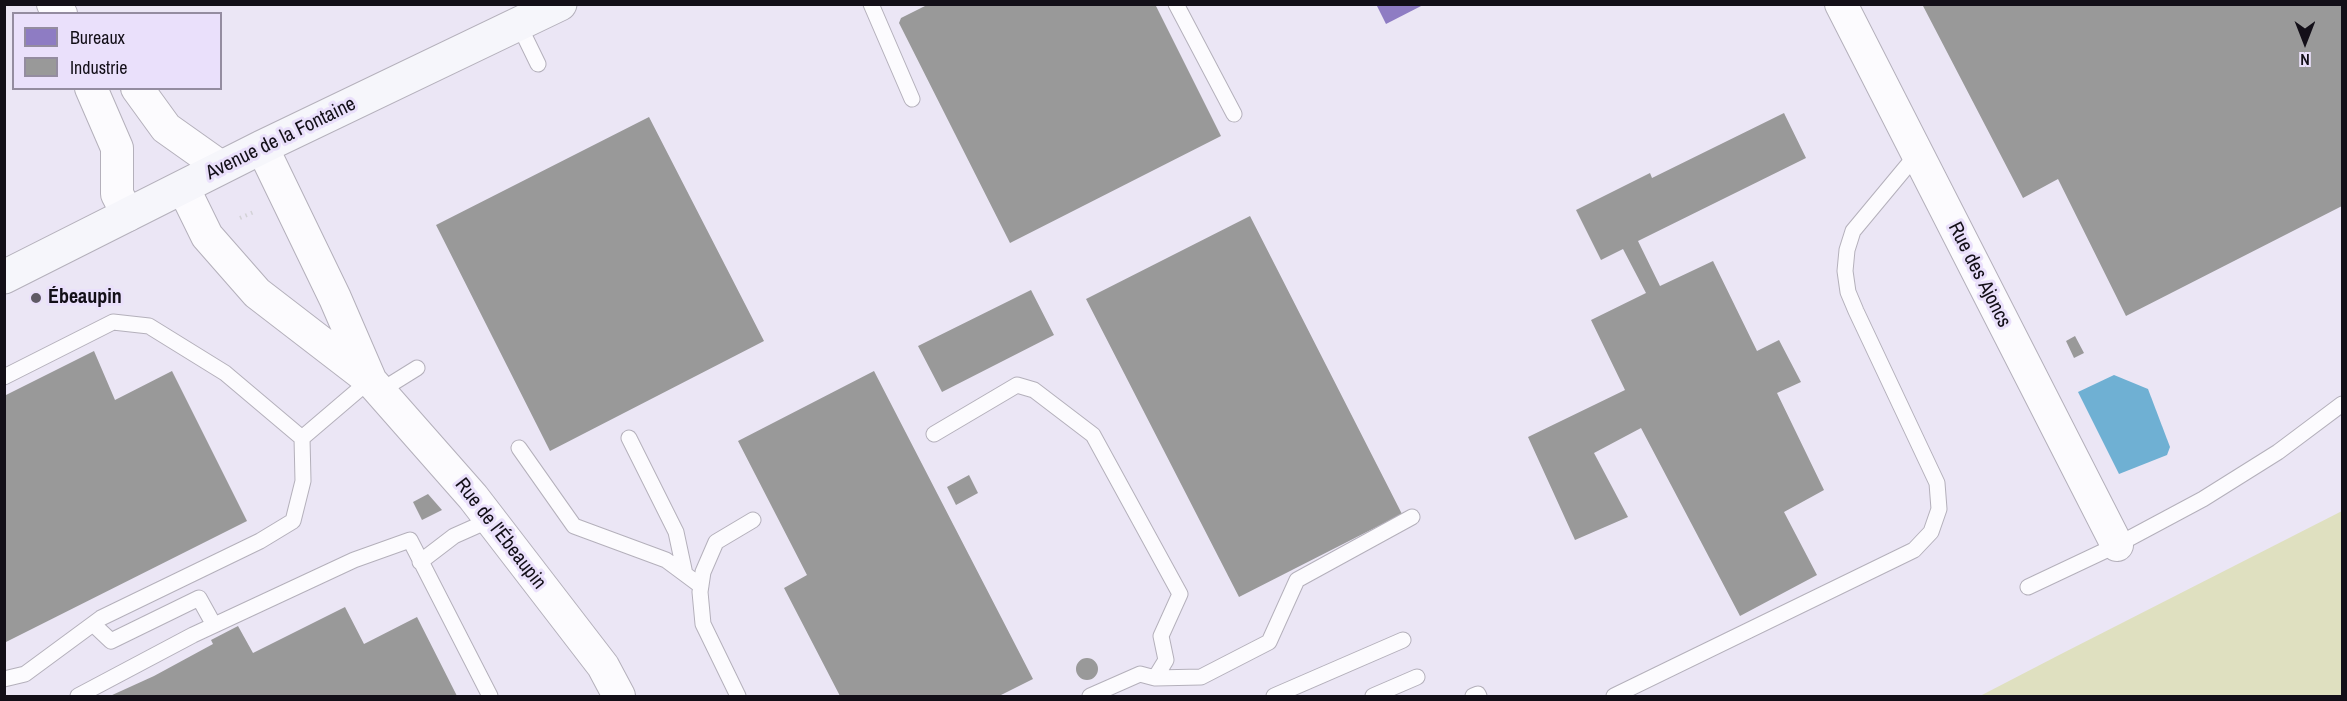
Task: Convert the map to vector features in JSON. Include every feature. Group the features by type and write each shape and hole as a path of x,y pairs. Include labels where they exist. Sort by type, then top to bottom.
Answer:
{"street":[{"name":"Avenue de la Fontaine","path":"4,277 221,167 560,4"},
{"name":"Rue des Ajoncs","path":"1841,4 2117,545"},
{"path":"92,90 117,148 117,195 128,215"},
{"path":"138,90 166,128 221,167"},
{"name":"Rue de l'Ébeaupin","path":"262,147 375,385"},
{"name":"Rue de l'Ébeaupin","path":"183,187 207,236 257,293 375,385 490,520 603,666 620,696"}],"lane":[{"path":"871,4 912,99"},
{"path":"1176,4 1234,114"},
{"path":"519,25 538,64"},
{"path":"1614,696 1914,550 1931,532 1939,508 1937,483 1856,311 1848,292 1845,271 1847,250 1853,231 1917,154"},
{"path":"4,377 113,322 149,326 225,373 302,438 303,481 293,521 260,541 93,624 25,674 4,679"},
{"path":"302,438 375,385 417,368"},
{"path":"934,434 1017,385 1034,390 1093,435 1180,594 1161,636 1166,660 1155,678"},
{"path":"2028,587 2117,545 2203,499 2260,464 2343,404"},
{"path":"629,438 676,532 685,574"},
{"path":"519,448 574,526 666,560 701,586"},
{"path":"1090,696 1140,674 1155,678 1201,677 1269,642 1297,580 1412,517"},
{"path":"420,562 454,536 490,520"},
{"path":"738,696 703,624 701,586 703,572 716,542 753,520"},
{"path":"78,696 214,625 354,560 410,540 490,696"},
{"path":"93,624 111,641 199,598 214,625"},
{"path":"1274,696 1403,640"},
{"path":"1373,696 1417,677"},
{"path":"1473,696 1478,694 1479,696"}],"path":[{"path":"240,218 262,208"}],"green space":[{"path":"2342,511 2342,696 1980,696 2063,653"}],"water":[{"path":"2114,375 2148,389 2170,447 2167,455 2119,474 2078,392"}],"building: Bureaux":[{"path":"1376,4 1425,4 1386,24"}],"building: Industrie":[{"path":"929,4 1155,4 1221,136 1010,243 899,23 901,18"},
{"path":"1922,4 2342,4 2342,206 2126,316 2058,179 2023,198"},
{"path":"1784,113 1806,158 1638,241 1660,286 1713,261 1757,351 1779,340 1801,382 1777,393 1824,490 1784,512 1817,575 1740,616 1641,428 1594,453 1628,517 1575,540 1528,437 1625,390 1591,320 1646,293 1623,249 1601,260 1576,210 1650,173 1652,178"},
{"path":"649,117 764,341 550,451 436,225"},
{"path":"1250,216 1402,514 1239,597 1086,299"},
{"path":"1031,290 1054,335 942,392 918,346"},
{"path":"2075,336 2084,353 2074,358 2066,341"},
{"path":"94,351 115,400 172,371 247,521 4,643 4,396"},
{"path":"874,371 1033,679 999,696 840,696 784,588 807,575 738,441"},
{"path":"969,475 978,493 956,505 947,487"},
{"path":"428,494 442,510 422,520 413,502"},
{"path":"345,607 364,644 417,617 457,696 110,696 154,676 213,644 211,640 238,626 253,653"},
{"path":"1087,658 1095,661 1098,669 1095,677 1087,680 1079,677 1076,669 1079,661"}],"place":[{"name":"Ébeaupin","path":"36,298"}]}
